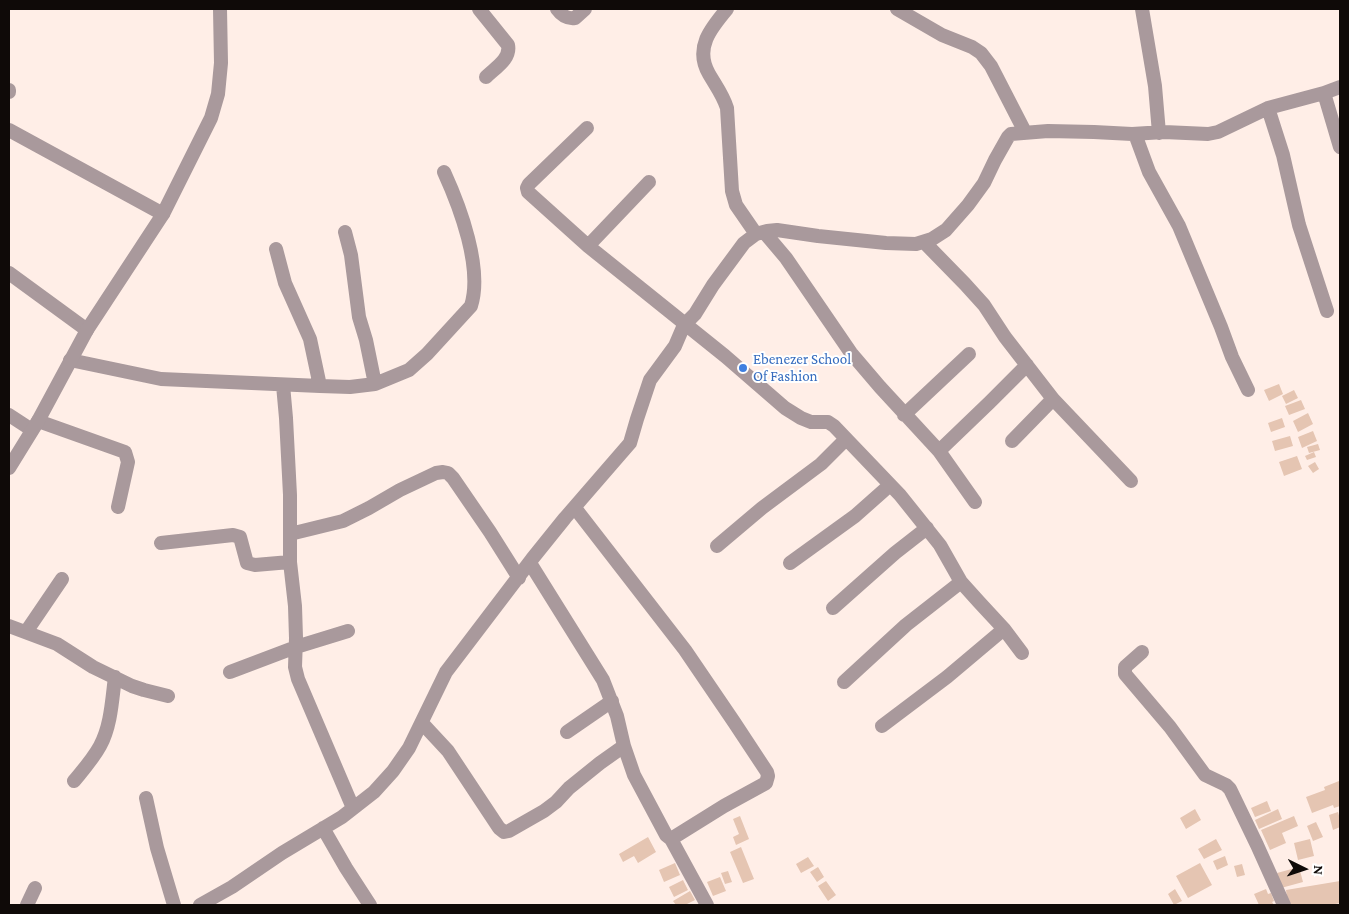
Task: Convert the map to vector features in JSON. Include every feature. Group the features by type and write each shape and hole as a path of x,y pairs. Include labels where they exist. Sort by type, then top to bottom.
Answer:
{"street":[{"path":"9,468 35,425 86,330 163,214 211,118 218,94 221,64 220,9"},
{"path":"479,9 508,45 509,51 506,58 486,77"},
{"path":"557,9 560,14 568,19 575,18 585,9"},
{"path":"728,9 713,25 704,46 703,54 708,72 724,98 727,108 732,191 736,205 760,233 786,258 851,353 938,452 975,502"},
{"path":"897,9 942,35 972,47 981,53 991,66 1025,132"},
{"path":"1142,9 1155,86 1159,133"},
{"path":"200,905 232,887 282,853 342,817 374,792 393,771 409,748 446,672 530,563 630,443 650,380 675,346 684,325 695,314 713,285 744,243 760,233 777,230 886,242 916,244 924,242 946,230 968,205 984,183 1011,134 1025,132 1094,132 1208,134 1218,132 1268,108 1340,87"},
{"path":"1324,93 1340,147"},
{"path":"1268,108 1282,148 1299,225 1327,311"},
{"path":"588,128 529,184 528,192 588,246 725,356 768,395 801,418 811,422 828,422 890,485 940,545 961,582 1004,629 1022,653"},
{"path":"9,130 163,214"},
{"path":"1135,134 1150,172 1180,226 1232,357 1248,390"},
{"path":"70,360 161,379 282,385 350,387 376,384 409,370 427,354 471,306 473,298 474,279 469,244 456,197 444,172"},
{"path":"588,246 649,182"},
{"path":"345,232 351,255 360,316 376,384"},
{"path":"924,242 984,306 1004,337 1053,399 1131,481"},
{"path":"276,249 285,283 310,339 320,386"},
{"path":"9,273 86,330"},
{"path":"904,415 969,354"},
{"path":"938,452 986,407 1026,365"},
{"path":"282,385 286,418 290,495 290,562 295,606 295,667 298,679 353,808"},
{"path":"1012,441 1053,399"},
{"path":"9,415 35,425 125,452 128,462 118,507"},
{"path":"717,546 762,508 821,464 846,439"},
{"path":"290,534 343,521 400,490 436,473 443,472 448,473 453,478 490,532 518,578"},
{"path":"790,563 855,516 890,485"},
{"path":"575,508 685,650 767,772 766,784 724,806 671,839"},
{"path":"833,608 926,528"},
{"path":"161,543 233,535 240,537 246,563 255,565 290,562"},
{"path":"530,563 603,680 617,716 624,746 634,775 648,803 666,835 671,839 707,905"},
{"path":"26,632 62,579"},
{"path":"844,682 906,625 961,582"},
{"path":"9,626 57,644 93,667 144,690 168,696"},
{"path":"882,726 947,677 1004,629"},
{"path":"230,672 348,631"},
{"path":"1142,652 1125,667 1125,674 1170,728 1205,775 1226,785 1230,789 1284,905"},
{"path":"74,781 90,762 102,741 112,707 115,677"},
{"path":"567,732 612,701"},
{"path":"422,723 448,751 499,828 504,832 544,811 600,763 624,746"},
{"path":"146,798 157,848 174,905"},
{"path":"323,828 370,905"},
{"path":"27,905 35,888"}],"building":[{"path":"1279,384 1283,394 1269,401 1264,390"},
{"path":"1294,390 1298,398 1286,404 1282,396"},
{"path":"1301,400 1305,409 1289,415 1285,406"},
{"path":"1308,413 1313,424 1298,432 1293,421"},
{"path":"1282,418 1285,427 1271,432 1268,423"},
{"path":"1313,431 1317,441 1302,448 1298,437"},
{"path":"1290,436 1293,446 1275,451 1272,441"},
{"path":"1318,444 1320,450 1309,453 1307,447"},
{"path":"1314,452 1316,457 1307,460 1305,456"},
{"path":"1297,456 1302,469 1284,476 1279,462"},
{"path":"1315,462 1319,469 1313,473 1308,466"},
{"path":"1339,781 1340,806 1334,808 1333,805 1312,813 1306,797 1325,790 1324,787"},
{"path":"1267,801 1271,811 1255,817 1251,808"},
{"path":"1195,809 1201,820 1186,829 1180,818"},
{"path":"1278,809 1282,819 1259,829 1255,820"},
{"path":"1338,812 1340,827 1333,830 1329,815"},
{"path":"740,816 749,839 736,845 733,837 739,834 733,819"},
{"path":"1294,816 1298,826 1282,833 1286,843 1270,850 1261,830"},
{"path":"1316,822 1323,837 1313,841 1307,826"},
{"path":"648,837 656,852 638,863 634,856 623,862 619,854"},
{"path":"1216,839 1222,850 1204,859 1198,849"},
{"path":"1310,839 1314,856 1298,860 1294,843"},
{"path":"741,847 754,879 743,883 730,852"},
{"path":"1225,856 1228,865 1217,870 1213,861"},
{"path":"808,857 814,866 801,873 796,864"},
{"path":"675,863 680,875 664,882 659,870"},
{"path":"1200,863 1212,885 1188,898 1176,876"},
{"path":"1242,864 1245,875 1237,877 1234,866"},
{"path":"818,867 824,877 817,882 810,872"},
{"path":"1299,867 1303,882 1281,888 1277,873"},
{"path":"728,871 732,882 725,884 721,873"},
{"path":"720,877 726,891 713,896 707,882"},
{"path":"683,880 688,890 674,897 669,887"},
{"path":"826,881 836,895 828,901 818,886"},
{"path":"1340,881 1340,903 1331,905 1288,905 1286,890"},
{"path":"1175,889 1182,901 1174,905 1168,894"},
{"path":"1266,889 1268,894 1271,893 1274,905 1259,905 1254,894"},
{"path":"690,891 695,900 685,905 676,905 673,901"}],"place":[{"name":"Ebenezer School Of Fashion","path":"743,368"}]}
